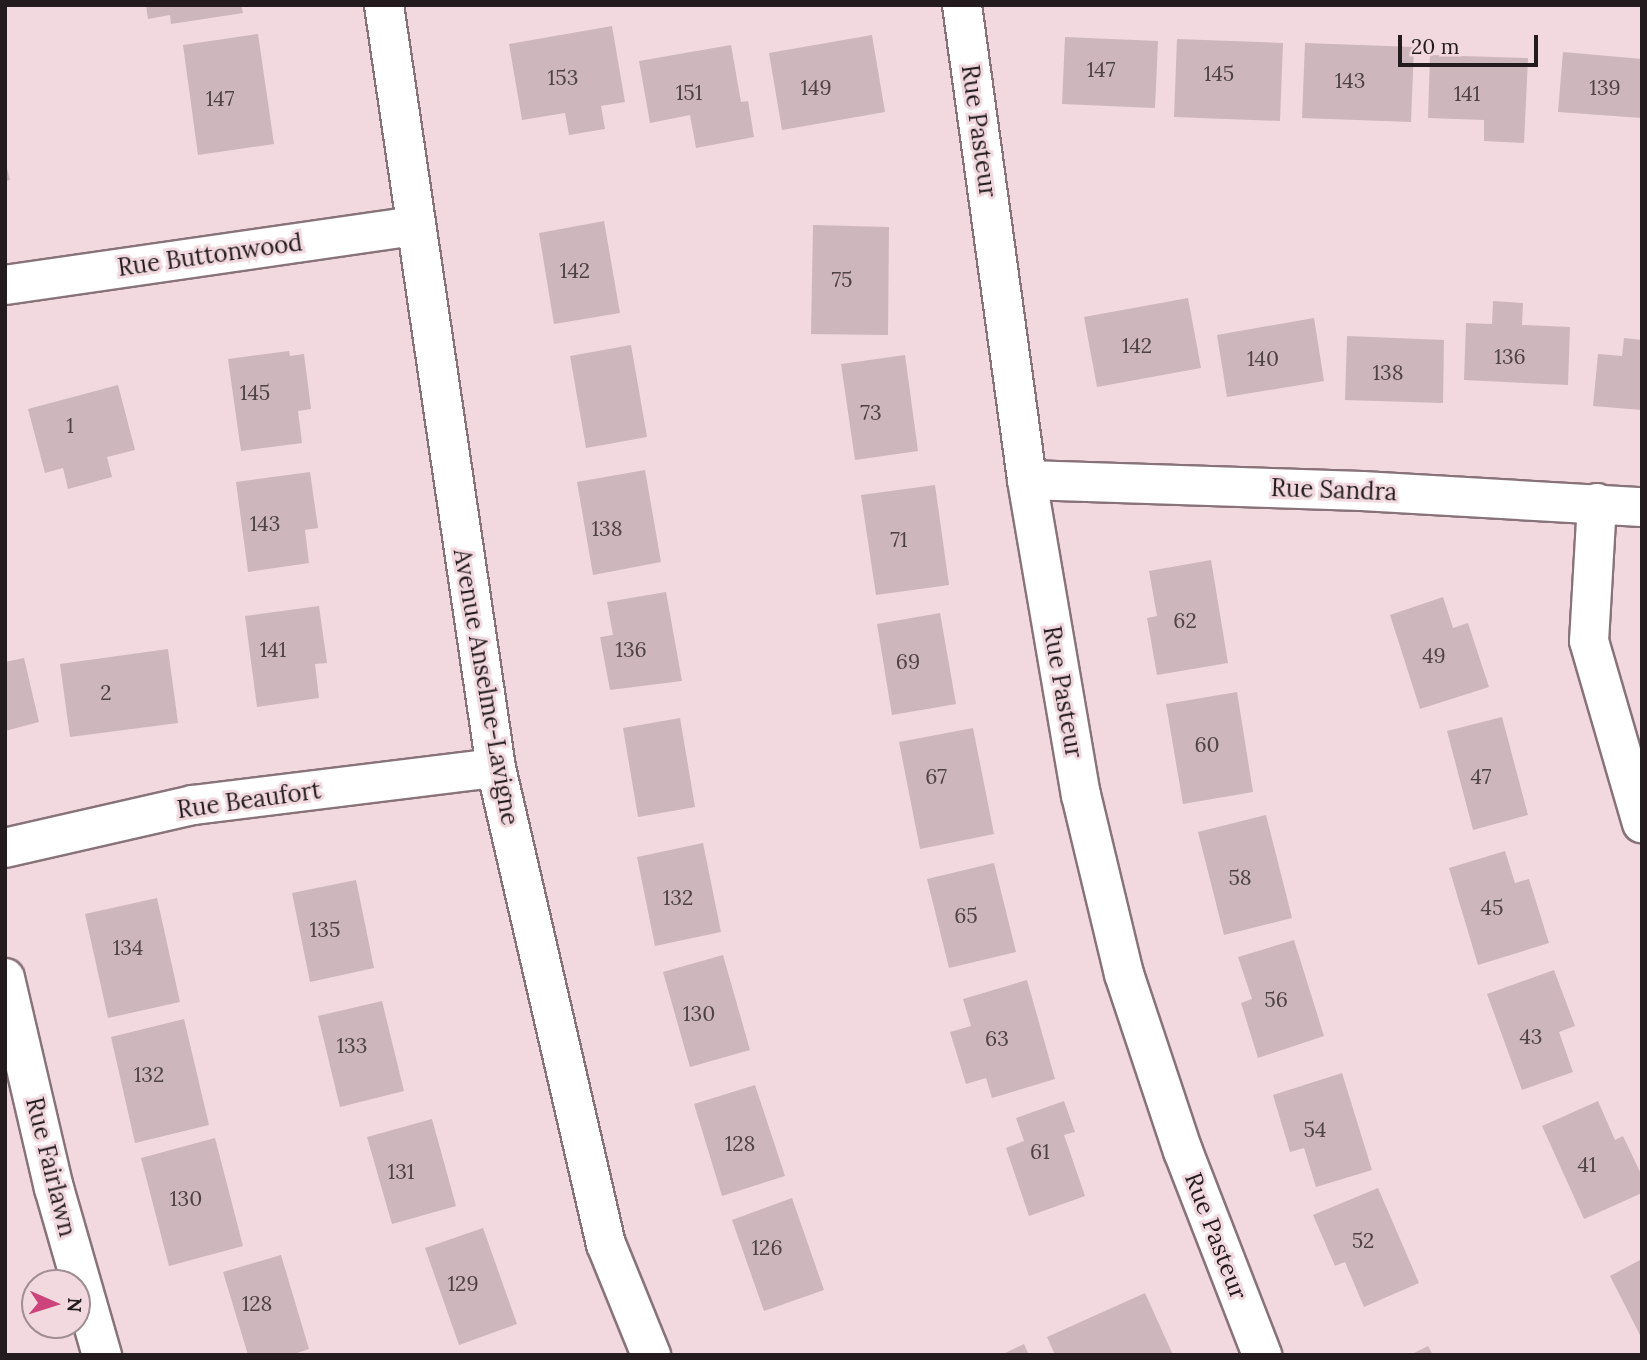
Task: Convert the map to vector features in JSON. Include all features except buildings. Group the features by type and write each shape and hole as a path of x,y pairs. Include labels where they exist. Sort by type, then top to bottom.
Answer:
{"street":[{"name":"Avenue Anselme-Lavigne","path":"384,5 496,768 606,1244 651,1355"},
{"name":"Rue Pasteur","path":"962,5 1027,480 1081,794 1124,974 1183,1151 1262,1355"},
{"name":"Rue Buttonwood","path":"5,285 415,226"},
{"name":"Rue Sandra","path":"1027,480 1597,503 1642,508"},
{"path":"1597,503 1588,641 1642,824"},
{"name":"Rue Beaufort","path":"5,848 192,805 496,768"},
{"name":"Rue Fairlawn","path":"5,978 54,1188 102,1355"}]}
